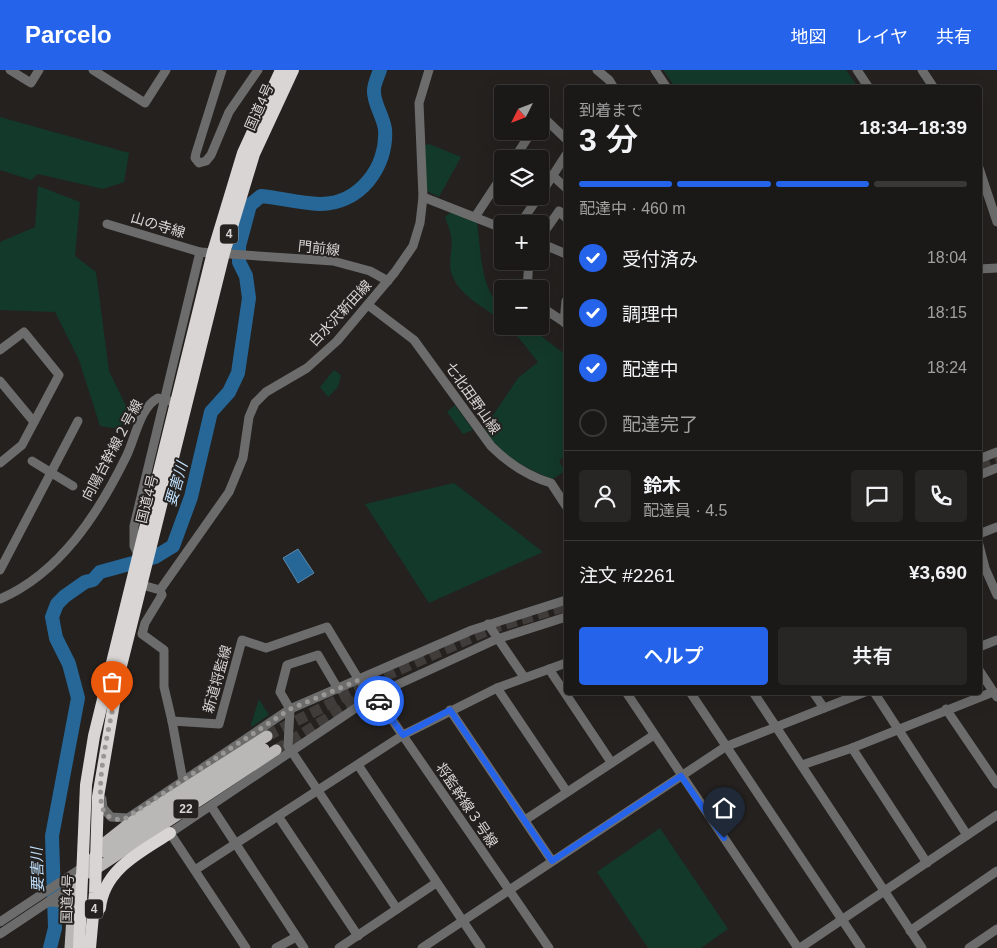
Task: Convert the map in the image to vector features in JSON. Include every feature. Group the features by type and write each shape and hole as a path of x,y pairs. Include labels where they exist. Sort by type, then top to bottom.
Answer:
{"highway":[{"name":"国道4号","path":"85,944 96,863 100,784 119,674 175,402 218,253 243,152 281,70"},
{"name":"国道4号","path":"218,253 254,154 294,70"},
{"name":"国道4号","path":"85,944 83,872 86,785 94,736 140,579"},
{"path":"85,944 98,931 101,898 110,878 129,860 170,833"}],"main road":[{"name":"22","path":"70,948 75,894 80,879 94,855 103,844 127,825 225,764 272,744 96,863 83,872"}],"street":[{"path":"10,70 31,83 39,70"},
{"path":"93,70 145,104 166,70"},
{"path":"222,70 196,153 195,158 198,163 206,161 211,155 229,112 258,70"},
{"name":"白水沢新田線","path":"160,590 229,492 242,458 249,417 255,403 277,384 307,368 337,341 388,281 413,246 420,223 423,197 418,103 429,70"},
{"path":"598,70 612,85"},
{"path":"655,70 665,85"},
{"path":"857,70 867,85"},
{"path":"925,71 932,85"},
{"path":"549,123 564,138"},
{"path":"549,181 564,157"},
{"path":"553,176 564,186"},
{"path":"982,177 997,222"},
{"path":"475,217 494,188"},
{"path":"423,197 494,225"},
{"path":"549,226 559,212 564,216"},
{"name":"山の寺線","path":"107,224 218,253 244,254"},
{"path":"549,247 564,253"},
{"name":"門前線","path":"244,254 333,261 370,271 388,281"},
{"path":"982,269 997,268"},
{"name":"七北田野山線","path":"368,305 414,340 491,446 506,461 531,478 552,483 564,496"},
{"path":"549,312 564,322"},
{"path":"0,350 24,332 59,375 22,445 1,462"},
{"path":"0,381 34,422"},
{"name":"向陽台幹線２号線","path":"0,599 33,581 77,537 109,489 127,456 149,404 158,398 175,402"},
{"path":"0,570 78,421"},
{"path":"982,458 997,452"},
{"path":"32,461 74,486"},
{"path":"982,474 997,468"},
{"path":"982,533 997,527"},
{"path":"982,556 997,595"},
{"path":"140,579 160,590 162,595 145,623 142,634 164,650 164,687 183,781"},
{"path":"100,784 103,808 106,814 111,818 123,820 290,709 488,624 564,601"},
{"path":"246,948 170,833 375,695 496,639 564,617"},
{"path":"488,624 496,639 524,677"},
{"name":"新道将監線","path":"172,722 219,724 242,640 266,648 327,627 359,680"},
{"path":"982,646 997,640"},
{"path":"338,689 318,655 287,665 280,692 290,709 288,746 397,909"},
{"path":"195,870 403,735 497,688 564,664"},
{"path":"549,669 564,692"},
{"path":"802,765 852,748 946,709 995,695 982,675"},
{"name":"将監幹線３号線","path":"359,680 375,695 549,948"},
{"path":"497,688 567,792"},
{"path":"566,695 611,762"},
{"path":"628,695 799,948 997,815"},
{"path":"692,695 861,948"},
{"path":"755,695 922,948"},
{"path":"815,695 824,708"},
{"path":"422,948 726,747 857,695"},
{"path":"876,695 967,835"},
{"path":"946,709 997,784"},
{"path":"450,710 552,861"},
{"path":"525,820 654,735"},
{"path":"852,748 927,863"},
{"path":"358,765 481,948"},
{"path":"211,806 304,948"},
{"path":"278,816 358,936"},
{"path":"0,934 45,900 65,880 83,872"},
{"path":"0,922 65,891 83,872"},
{"path":"910,930 997,872"},
{"path":"340,948 436,883"},
{"path":"45,900 57,901 69,909 85,944"},
{"path":"969,948 997,929"},
{"path":"276,948 296,936"}],"green space":[{"path":"663,70 846,70 857,85 674,85"},
{"path":"0,117 129,153 124,182 103,189 38,174 31,180 0,170"},
{"path":"429,144 461,157 439,197 425,190 425,145"},
{"path":"38,186 80,202 75,256 96,272 109,371 127,408 120,429 100,426 79,360 55,312 0,310 0,242 35,227"},
{"path":"451,212 477,222 485,280 494,298 494,316 467,296 452,275 450,265 452,241 445,217"},
{"path":"516,335 540,335 564,353 564,457 559,461 564,472 553,479 514,460 498,447 483,430 518,378 538,362"},
{"path":"334,370 341,375 338,387 328,397 320,387"},
{"path":"455,405 473,430 463,434 447,412"},
{"path":"454,483 543,552 429,603 365,504"},
{"path":"259,699 269,715 252,727 251,724"},
{"path":"660,828 728,929 701,948 648,948 597,872"}],"water":[{"path":"298,549 314,573 298,583 283,558"}],"waterway":[{"name":"要害川","path":"50,948 55,928 52,836 78,698 69,664 56,638 52,617 57,604 65,596 85,582 93,580 100,572 155,557 173,546 191,497 211,412 229,392 238,373 249,298 246,276 239,262 239,246 250,205 261,196 319,204 333,203 347,198 368,181 382,157 385,143 385,129 375,101 374,92 380,70"}],"tunnel":[{"path":"982,463 997,457"},
{"path":"267,736 378,679 493,628 564,607"},
{"path":"276,750 368,693"}],"way so far":[{"path":"112,712 100,784 103,808 106,814 111,818 123,820 290,709 359,680 379,701"}],"route":[{"path":"379,701 403,735 450,710 552,861 681,776 724,838"}]}
